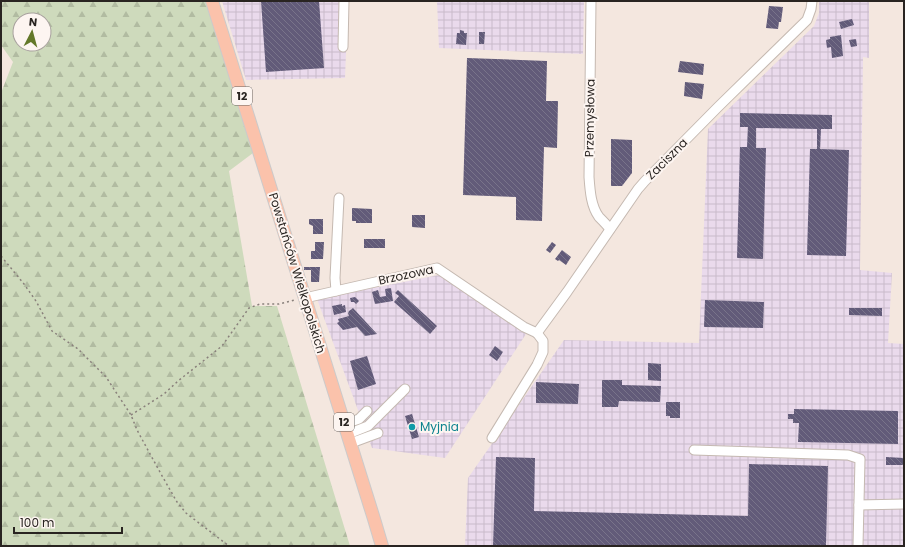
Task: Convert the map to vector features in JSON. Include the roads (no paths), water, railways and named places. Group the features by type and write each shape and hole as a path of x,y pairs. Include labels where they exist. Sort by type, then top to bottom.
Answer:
{"main road":[{"name":"Powstańców Wielkopolskich","path":"212,1 382,546"}],"street":[{"path":"343,47 344,1"},
{"name":"Przemysłowa","path":"591,1 590,190 593,205 598,216 610,229"},
{"name":"Zaciszna","path":"537,332 645,181 807,20 812,1"},
{"path":"336,291 335,278 338,198"},
{"name":"Brzozowa","path":"305,298 438,268 524,327 537,332"},
{"path":"492,438 537,365 543,352 543,341 537,332"},
{"path":"348,434 368,426 405,389"},
{"path":"348,434 367,411"},
{"path":"348,434 378,433"},
{"path":"694,450 848,455 860,458 858,546"},
{"path":"859,504 904,504"}],"place":[{"name":"Myjnia","path":"412,427"}]}
